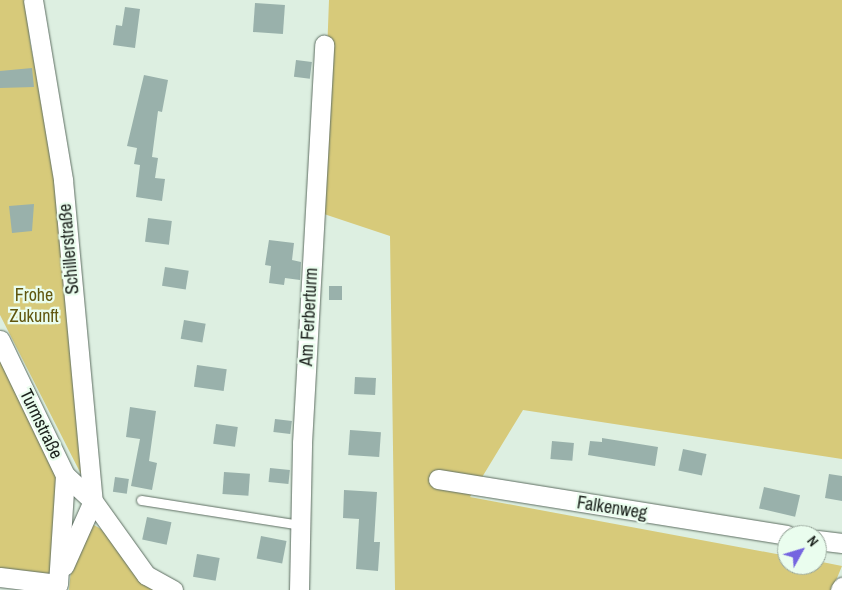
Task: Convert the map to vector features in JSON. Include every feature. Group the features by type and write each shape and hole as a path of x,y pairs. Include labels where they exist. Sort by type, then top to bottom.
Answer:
{"street":[{"name":"Schillerstraße","path":"33,0 63,180 93,500"},
{"name":"Am Ferberturm","path":"299,590 302,443 324,45"},
{"name":"Turmstraße","path":"0,340 65,475 93,500"},
{"path":"58,587 65,475"},
{"name":"Falkenweg","path":"438,479 777,533"},
{"path":"58,587 93,500"},
{"path":"93,500 146,575 173,590"},
{"path":"827,541 842,543"},
{"path":"0,577 58,587"}],"lane":[{"path":"141,500 300,525"}],"green space":[{"name":"Frohe Zukunft","path":"0,0 27,0 30,42 57,179 83,478 0,315"},
{"path":"329,0 842,0 842,459 523,410 470,497 777,554 777,575 827,575 827,563 842,566 832,590 395,590 390,236 321,213"},
{"path":"0,359 59,476 53,579 0,571"},
{"path":"92,524 101,529 156,590 69,590 73,550"}],"building":[{"path":"255,3 285,5 283,34 253,32"},
{"path":"125,7 140,9 135,48 113,45 116,25 122,26"},
{"path":"296,60 312,62 310,79 294,77"},
{"path":"32,68 34,87 0,88 0,71"},
{"path":"144,75 168,80 162,112 158,111 152,157 158,158 155,178 165,179 162,201 136,197 140,165 134,164 137,148 127,146"},
{"path":"34,204 32,231 12,233 9,206"},
{"path":"148,218 172,221 169,245 145,242"},
{"path":"269,240 294,243 292,260 301,262 300,280 285,278 284,285 269,283 271,266 265,265"},
{"path":"165,267 189,271 186,290 162,286"},
{"path":"329,286 342,286 342,300 329,300"},
{"path":"184,320 206,324 202,343 181,339"},
{"path":"197,365 227,369 224,391 194,387"},
{"path":"355,377 376,378 375,395 354,394"},
{"path":"130,407 156,411 149,461 157,463 152,490 131,486 140,439 126,437"},
{"path":"275,419 292,421 290,434 273,432"},
{"path":"216,424 238,427 235,447 213,444"},
{"path":"350,430 381,432 379,457 348,455"},
{"path":"602,438 658,447 655,466 588,455 590,441 602,442"},
{"path":"552,441 574,443 572,461 550,459"},
{"path":"683,449 706,454 702,476 678,471"},
{"path":"270,468 290,470 288,484 269,482"},
{"path":"224,472 250,474 248,496 222,494"},
{"path":"829,474 842,476 842,501 825,498"},
{"path":"115,477 129,479 127,494 113,492"},
{"path":"764,487 800,495 795,517 759,508"},
{"path":"344,490 377,492 374,542 380,542 378,571 356,569 359,519 343,518"},
{"path":"147,517 171,522 167,545 142,539"},
{"path":"261,536 287,541 282,564 257,559"},
{"path":"197,554 220,558 216,581 193,577"}]}
